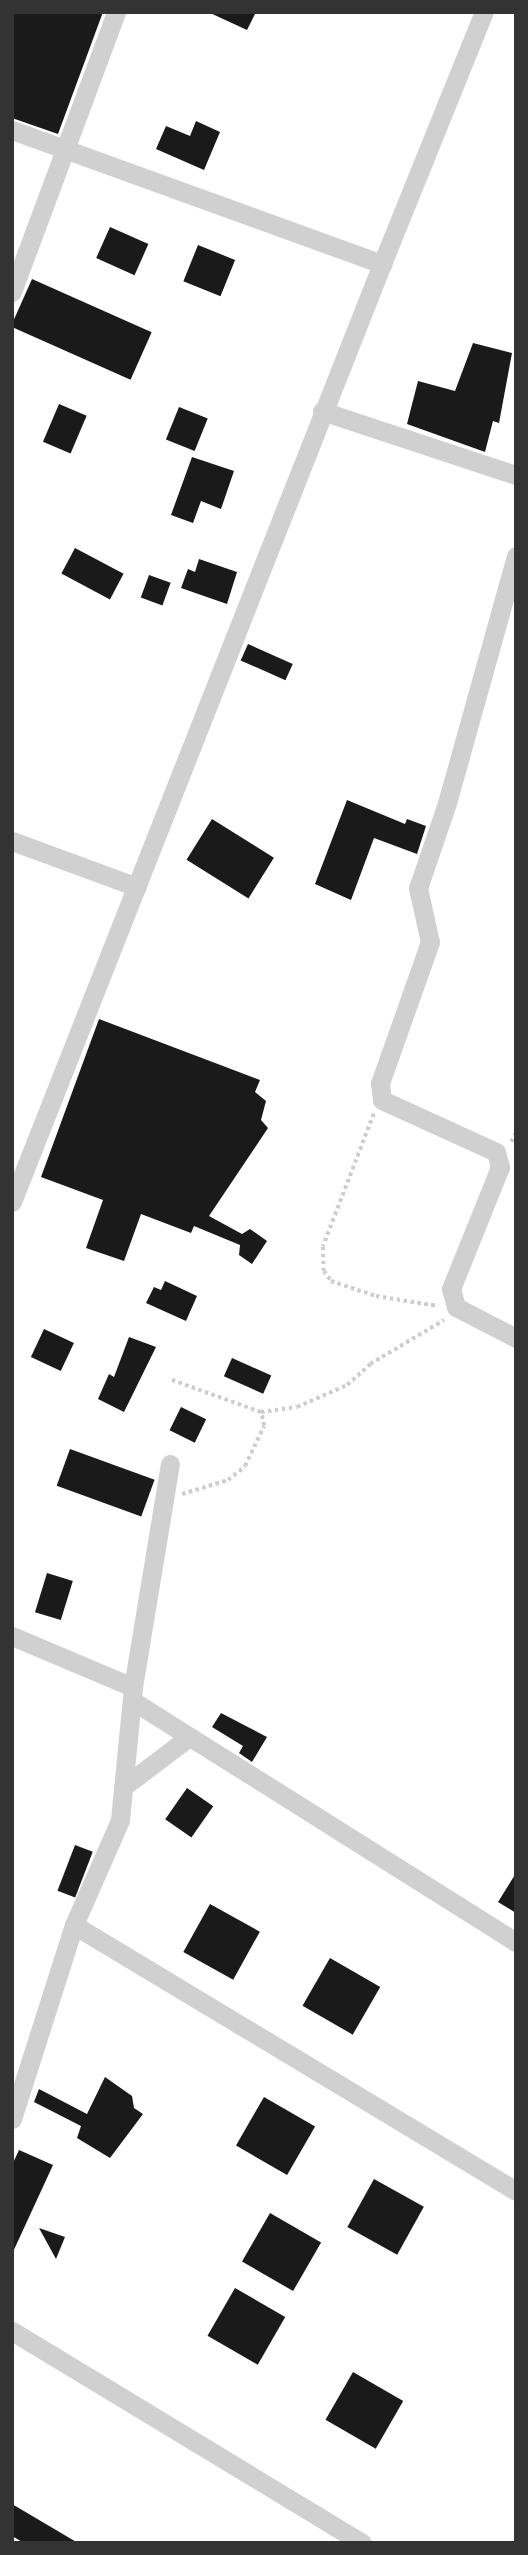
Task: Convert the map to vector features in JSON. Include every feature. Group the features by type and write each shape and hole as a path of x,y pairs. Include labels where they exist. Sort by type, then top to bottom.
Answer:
{"street":[{"path":"12,292 116,12"},
{"path":"12,1202 322,411 484,12"},
{"path":"12,130 382,264"},
{"path":"322,411 516,475"},
{"path":"516,556 447,803 418,888 430,942 380,1083 382,1100 496,1152 500,1167 452,1289 456,1307 461,1311 516,1338"},
{"path":"12,841 137,887"},
{"path":"12,2119 74,1925 120,1820 133,1694 170,1464"},
{"path":"12,1636 133,1694 189,1737 516,1942"},
{"path":"123,1787 189,1737"},
{"path":"74,1925 516,2191"},
{"path":"12,2330 362,2543"}],"path":[{"path":"382,1100 366,1126 323,1247 324,1271 331,1282 376,1296 461,1311"},
{"path":"172,1380 261,1412 318,1401 347,1385 370,1364 461,1311"},
{"path":"163,1506 182,1493 228,1480 245,1466 264,1426 261,1412"}],"building":[{"path":"12,12 103,12 58,134 12,118"},
{"path":"208,12 256,12 247,30"},
{"path":"196,121 220,132 204,170 156,149 166,126 190,136"},
{"path":"110,227 148,244 135,275 96,258"},
{"path":"198,245 235,260 220,296 183,281"},
{"path":"32,279 152,332 131,380 12,327"},
{"path":"473,343 512,353 499,423 493,421 485,452 407,424 418,381 455,391"},
{"path":"59,404 87,416 71,453 43,442"},
{"path":"179,407 208,419 195,451 166,439"},
{"path":"192,457 234,471 221,509 201,501 193,523 171,515"},
{"path":"75,548 124,574 110,599 61,574"},
{"path":"199,559 237,572 227,604 181,588 188,569 195,572"},
{"path":"149,575 171,583 162,605 141,598"},
{"path":"248,644 293,664 285,680 241,660"},
{"path":"347,800 405,824 407,819 426,826 417,854 374,838 351,900 315,884"},
{"path":"212,819 274,858 248,898 187,860"},
{"path":"99,1019 260,1080 255,1092 266,1101 261,1120 268,1128 209,1216 242,1234 250,1229 267,1241 252,1264 239,1255 240,1245 194,1226 191,1233 141,1214 124,1261 86,1248 103,1200 41,1177"},
{"path":"165,1281 197,1296 186,1321 146,1303 154,1287 161,1290"},
{"path":"44,1329 74,1343 61,1371 31,1357"},
{"path":"129,1337 156,1347 124,1412 98,1399 109,1374 114,1377"},
{"path":"232,1358 271,1375 263,1394 224,1376"},
{"path":"181,1407 206,1419 195,1443 170,1430"},
{"path":"70,1449 155,1480 141,1516 57,1486"},
{"path":"47,1573 73,1581 61,1620 35,1612"},
{"path":"221,1713 267,1737 252,1762 239,1753 243,1746 212,1727"},
{"path":"187,1788 213,1806 191,1837 165,1819"},
{"path":"75,1845 93,1852 75,1898 57,1891"},
{"path":"516,1873 516,1913 498,1902"},
{"path":"210,1904 260,1932 233,1980 183,1952"},
{"path":"330,1958 380,1987 353,2035 302,2006"},
{"path":"105,2077 132,2096 134,2108 143,2114 110,2158 77,2138 81,2126 34,2102 39,2089 87,2114"},
{"path":"264,2097 315,2126 287,2175 236,2145"},
{"path":"19,2150 53,2165 12,2254 12,2165"},
{"path":"374,2179 424,2207 397,2255 347,2227"},
{"path":"270,2213 321,2242 293,2291 242,2261"},
{"path":"39,2228 65,2237 56,2259"},
{"path":"235,2288 285,2317 258,2365 208,2336"},
{"path":"353,2372 403,2401 376,2449 326,2420"},
{"path":"12,2504 78,2543 24,2543 12,2536"}]}
